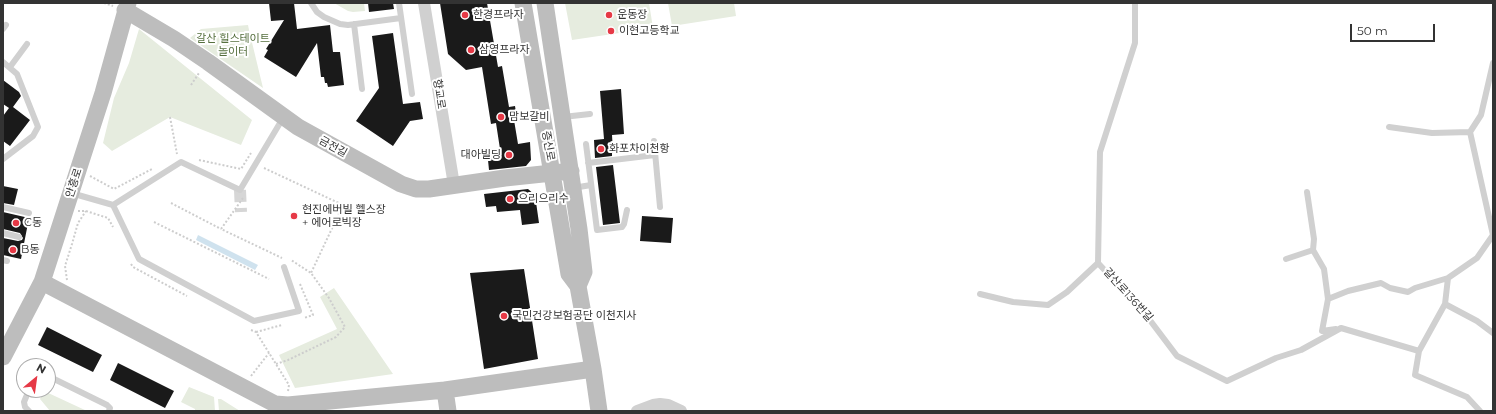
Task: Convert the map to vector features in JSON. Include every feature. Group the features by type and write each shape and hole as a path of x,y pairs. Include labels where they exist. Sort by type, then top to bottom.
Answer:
{"street":[{"name":"향교로","path":"424,3 454,185"},
{"name":"증신로","path":"523,3 569,274 578,286 599,411"},
{"name":"증신로","path":"545,3 570,171 588,230 584,272 578,286"},
{"name":"금전길","path":"126,6 208,62 298,127 401,184 416,189 429,189 570,171"},
{"name":"안흥로","path":"3,357 42,282 103,93 126,6"},
{"path":"42,282 275,404 288,405 445,390 593,369"},
{"path":"445,390 448,411"},
{"path":"637,411 660,404 668,405 681,411"}],"lane":[{"path":"311,3 317,12 331,22 340,24 354,24 401,18"},
{"path":"399,3 412,94"},
{"name":"갈산로136번길","path":"1135,3 1135,43 1100,152 1098,263 1146,315 1177,356 1227,381 1276,358 1301,350 1341,328"},
{"path":"354,24 362,89"},
{"path":"10,67 27,44"},
{"path":"3,62 17,74 38,127 33,136 3,159"},
{"path":"1328,298 1348,291 1381,283 1390,288 1408,292 1415,288 1448,278 1477,258 1493,235 1470,132 1481,115 1493,63"},
{"path":"562,117 590,114"},
{"path":"71,193 113,205 181,162 240,190 283,117"},
{"path":"1389,127 1432,133 1470,132"},
{"path":"654,141 660,207"},
{"path":"586,144 591,185 588,230 622,227 627,210"},
{"path":"588,163 655,155"},
{"path":"574,188 591,185"},
{"path":"1307,192 1314,239 1313,250 1324,269 1328,298 1322,331 1341,328 1419,351"},
{"path":"113,205 139,259 254,321 300,311 284,267"},
{"path":"3,207 29,213"},
{"path":"3,233 20,237"},
{"path":"1286,259 1313,250"},
{"path":"980,294 1013,302 1048,305 1067,292 1098,263"},
{"path":"1448,278 1445,304 1419,351 1415,375 1467,397 1480,411"},
{"path":"1445,304 1477,321 1493,332"},
{"path":"56,380 107,405 110,408 109,411"},
{"path":"26,398 24,402 25,407 29,411"}],"path":[{"path":"170,118 178,156"},
{"path":"264,168 343,205 311,273"},
{"path":"221,229 247,192"},
{"path":"171,203 281,258"},
{"path":"67,282 65,266 78,223 86,211"},
{"path":"154,222 269,279"},
{"path":"276,364 336,338 345,327 329,298 311,273 291,260"},
{"path":"250,378 269,353"}],"green space":[{"path":"334,3 364,3 365,11 348,11"},
{"name":"운동장","path":"565,3 649,3 653,28 572,40"},
{"path":"668,3 734,3 736,16 672,26"},
{"name":"갈산 힐스테이트 놀이터","path":"248,25 263,88 190,38 201,29"},
{"path":"139,29 252,120 241,145 170,117 112,151 103,143 114,98 129,63"},
{"path":"334,288 393,374 295,388 279,355 337,329 320,297"},
{"path":"189,387 214,397 215,411 195,411 195,409 181,402"},
{"path":"56,397 87,411 50,411 40,399 56,398"},
{"path":"218,399 221,399 240,411 219,411"}],"water":[{"path":"198,235 258,265 255,270 196,240"}],"building":[{"path":"269,3 294,3 297,29 330,25 333,52 340,52 344,85 328,87 327,83 325,83 324,77 321,77 317,43 296,77 264,57 268,50 266,49 284,20 271,21"},
{"path":"368,3 393,3 394,9 369,12"},
{"path":"440,3 487,3 498,67 502,66 509,107 515,106 517,119 514,120 518,144 530,142 531,160 526,166 489,170 487,150 500,149 496,123 491,124 482,67 466,70 448,54"},
{"path":"393,33 403,104 420,102 423,119 410,121 393,146 356,121 379,88 372,36"},
{"path":"3,80 19,92 21,96 13,107 30,120 10,146 3,141 3,116 9,108 3,104"},
{"path":"621,89 624,134 612,135 612,156 595,158 594,140 604,139 600,91"},
{"path":"613,165 620,223 603,225 596,167"},
{"path":"3,186 18,189 14,205 3,203"},
{"path":"528,189 535,195 539,223 522,225 520,210 497,212 496,206 486,207 484,194"},
{"path":"3,212 29,218 21,259 3,255 3,238 18,241 22,240 23,238 20,233 3,229"},
{"path":"642,216 673,218 671,243 640,241"},
{"name":"국민건강보험공단 이천지사","path":"524,269 538,359 484,369 470,273"},
{"path":"47,327 102,355 93,372 38,345"},
{"path":"118,363 174,391 165,408 110,380"}],"tunnel":[{"path":"240,190 241,212"}],"place":[{"name":"한경프라자","path":"465,15"},
{"name":"운동장","path":"609,15"},
{"name":"이현고등학교","path":"611,31"},
{"name":"삼영프라자","path":"471,50"},
{"name":"맘보갈비","path":"501,117"},
{"name":"화포차이천항","path":"601,149"},
{"name":"대아빌딩","path":"509,155"},
{"name":"으리으리수","path":"510,199"},
{"name":"현진에버빌 헬스장 + 에어로빅장","path":"294,216"},
{"name":"C동","path":"16,223"},
{"name":"B동","path":"13,250"},
{"name":"국민건강보험공단 이천지사","path":"504,316"}]}
